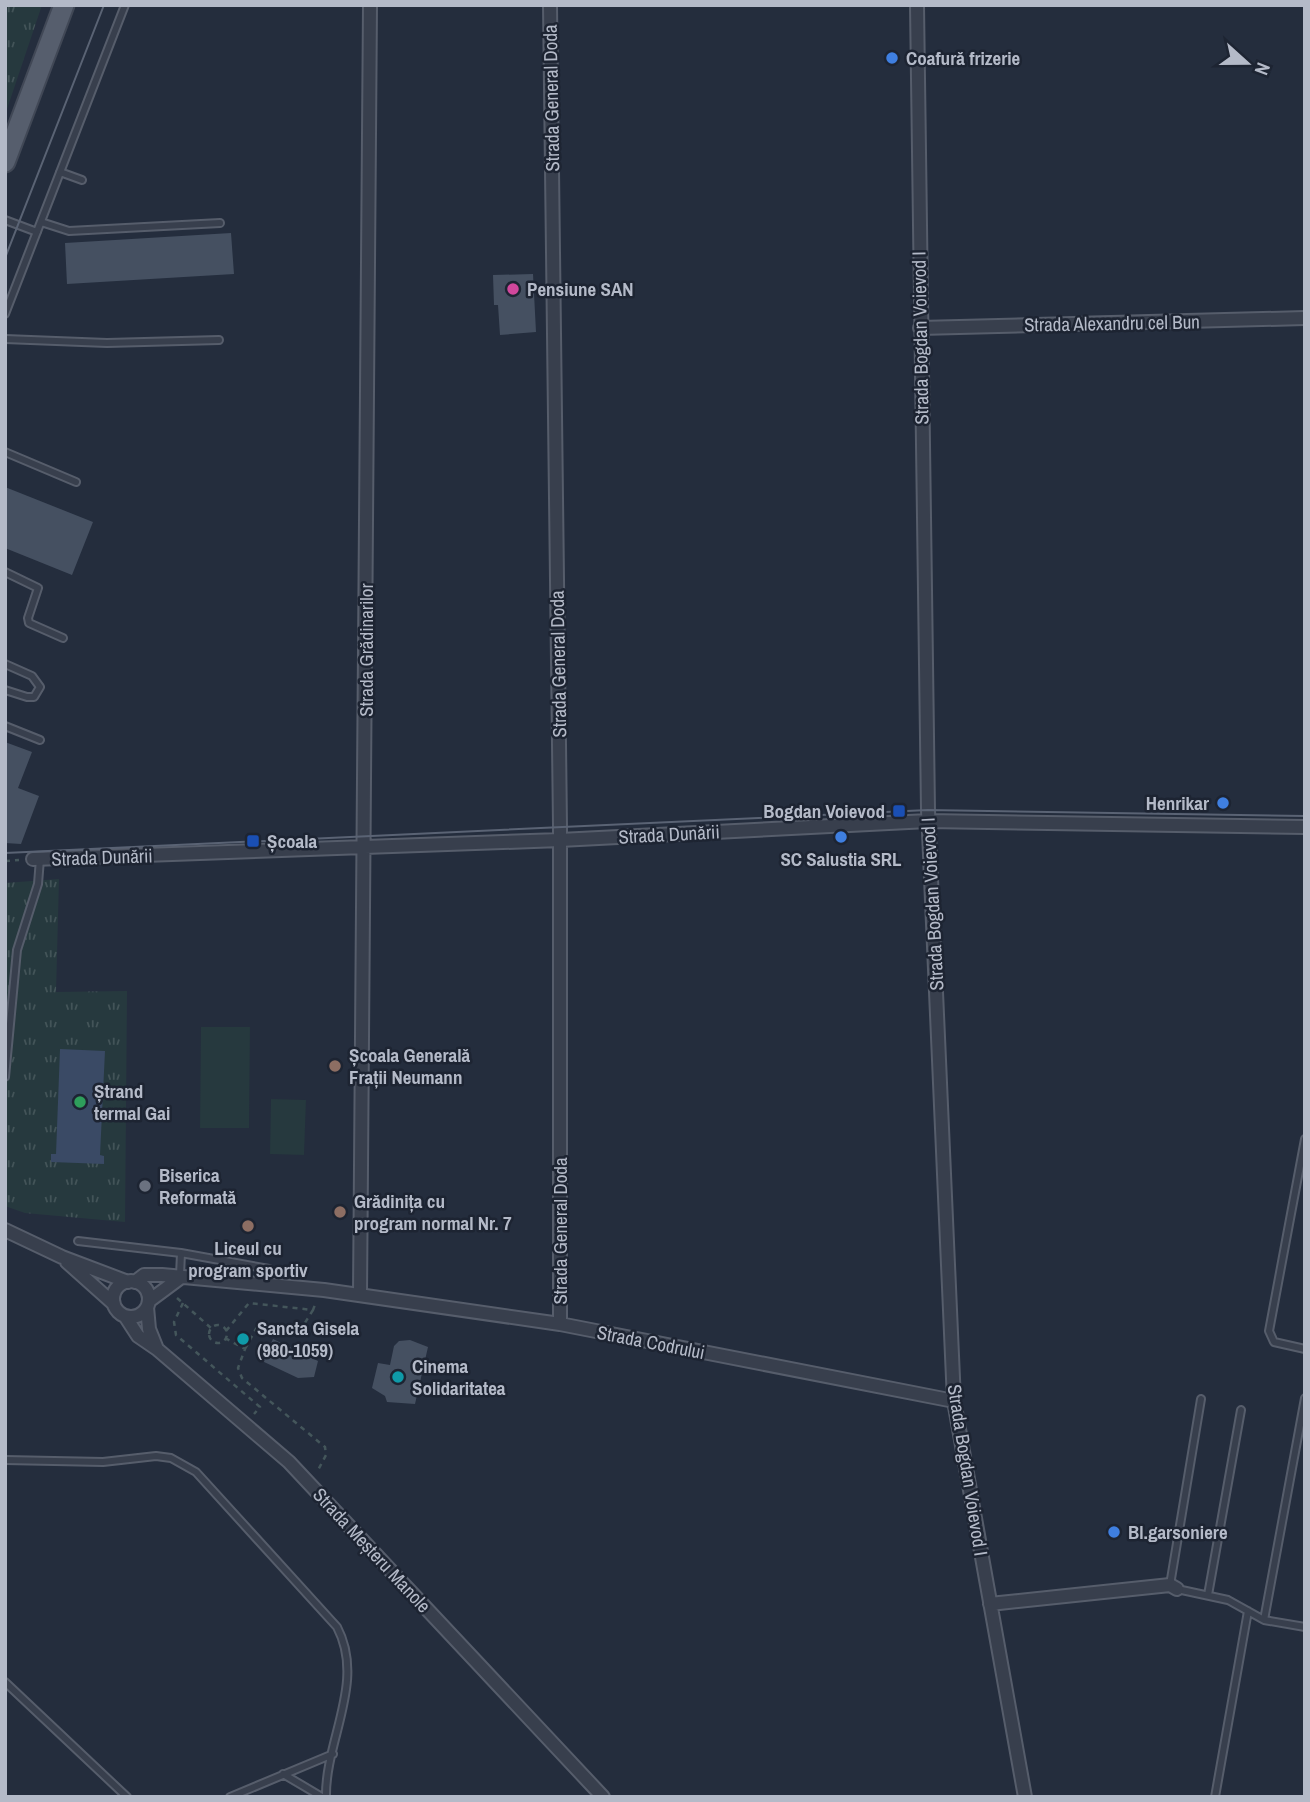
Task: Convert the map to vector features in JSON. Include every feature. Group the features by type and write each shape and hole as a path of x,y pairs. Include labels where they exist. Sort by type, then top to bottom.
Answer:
{"main road":[{"path":"5,162 64,5"}],"street":[{"name":"Strada Grădinarilor","path":"360,1295 370,5"},
{"name":"Strada General Doda","path":"550,5 560,840 560,1324"},
{"name":"Strada Bogdan Voievod I","path":"917,5 928,821 954,1401 1025,1797"},
{"name":"Strada Alexandru cel Bun","path":"920,328 1305,318"},
{"name":"Strada Dunării","path":"36,859 560,840 928,821 1305,827"},
{"path":"5,1230 62,1257 145,1288 149,1329 157,1349"},
{"path":"62,1257 125,1316 138,1316 165,1287 180,1278"},
{"name":"Strada Codrului","path":"131,1282 151,1275 360,1295 560,1324 954,1401"},
{"path":"114,1304 117,1289 131,1282"},
{"name":"Strada Meșteru Manole","path":"125,1316 138,1336 245,1424 310,1484 603,1797"},
{"path":"990,1604 1174,1587"}],"lane":[{"path":"5,314 125,5"},
{"path":"60,172 82,180"},
{"path":"5,220 37,232"},
{"path":"41,222 69,231 220,223"},
{"path":"5,339 107,344 219,340"},
{"path":"5,452 76,482"},
{"path":"5,572 38,587 29,623 63,638"},
{"path":"5,664 32,676 40,687 34,696 27,698 5,690"},
{"path":"5,726 40,740"},
{"path":"5,1077 18,950 38,884 36,859"},
{"path":"1305,1139 1269,1331 1274,1342 1305,1349"},
{"path":"78,1241 181,1253 269,1269"},
{"path":"180,1278 181,1253"},
{"path":"1264,1620 1305,1398"},
{"path":"1200,1399 1174,1587 1228,1600 1264,1620 1305,1627"},
{"path":"1208,1595 1241,1410"},
{"path":"5,1460 103,1462 156,1456 171,1458 196,1472 337,1627 344,1640 347,1686 324,1797 283,1774"},
{"path":"1215,1797 1248,1611"},
{"path":"5,1682 127,1797"},
{"path":"230,1797 333,1754"}],"path":[{"path":"165,1287 211,1328"},
{"path":"310,1484 326,1455 325,1447 239,1375 239,1365 257,1327 298,1334 324,1290"},
{"path":"183,1303 174,1322 176,1335 260,1407"},
{"path":"211,1328 209,1336 212,1341 219,1343 249,1303 313,1310"},
{"path":"211,1328 220,1325 226,1331"},
{"path":"225,1338 245,1349"},
{"path":"245,1424 267,1399"}],"green space":[{"path":"5,5 42,5 5,115"},
{"name":"Ștrand termal Gai","path":"59,879 56,992 127,991 125,1222 25,1213 5,1206 5,883"},
{"path":"201,1027 250,1027 249,1128 200,1128"},
{"path":"271,1099 306,1100 304,1155 270,1154"}],"water":[{"name":"Ștrand termal Gai","path":"60,1049 105,1051 100,1155 104,1156 104,1164 51,1162 51,1154 56,1154"}],"building":[{"path":"231,233 234,274 67,284 65,243"},
{"path":"533,274 536,332 500,335 498,305 494,305 493,275"},
{"path":"5,487 93,522 72,575 5,548"},
{"path":"5,742 32,752 18,788 39,796 21,844 5,843"},
{"path":"273,1339 318,1361 314,1377 298,1378 262,1361 265,1343 270,1345"},
{"name":"Cinema Solidaritatea","path":"410,1340 428,1347 415,1404 387,1402 385,1396 372,1388 378,1363 390,1365 394,1346 399,1341"}],"tram line":[{"path":"5,258 104,5"},
{"path":"5,853 928,810 1305,816"}],"place":[{"name":"Coafură frizerie","path":"892,58"},
{"name":"Pensiune SAN","path":"513,289"},
{"name":"Henrikar","path":"1223,803"},
{"name":"Bogdan Voievod","path":"899,811"},
{"name":"SC Salustia SRL","path":"841,837"},
{"name":"Școala","path":"253,841"},
{"name":"Școala Generală Frații Neumann","path":"335,1066"},
{"name":"Ștrand termal Gai","path":"80,1102"},
{"name":"Biserica Reformată","path":"145,1186"},
{"name":"Grădinița cu program normal Nr. 7","path":"340,1212"},
{"name":"Liceul cu program sportiv","path":"248,1226"},
{"name":"Sancta Gisela (980-1059)","path":"243,1339"},
{"name":"Cinema Solidaritatea","path":"398,1377"},
{"name":"Bl.garsoniere","path":"1114,1532"}]}
